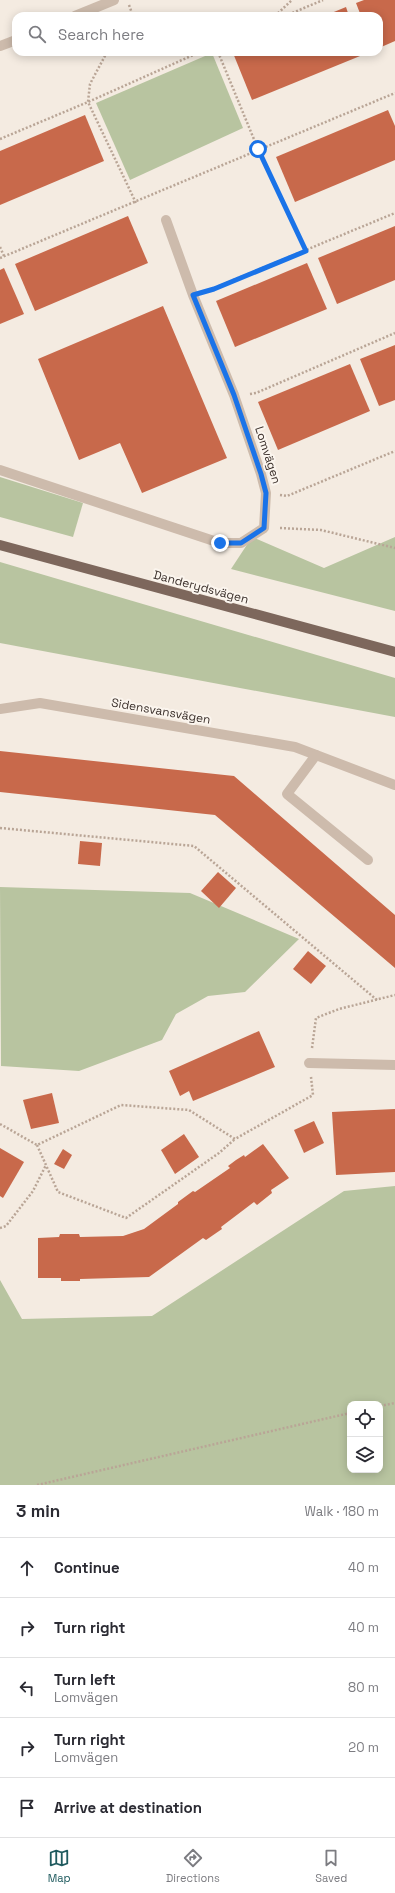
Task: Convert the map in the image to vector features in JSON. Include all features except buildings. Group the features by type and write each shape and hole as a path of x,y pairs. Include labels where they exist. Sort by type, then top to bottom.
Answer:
{"main road":[{"name":"Danderydsvägen","path":"0,545 395,652"}],"street":[{"path":"85,12 114,0"},
{"path":"0,46 12,42"},
{"name":"Lomvägen","path":"166,220 193,295 234,395 266,493 264,528"},
{"path":"0,470 220,543 241,543 264,528"},
{"name":"Sidensvansvägen","path":"0,709 40,703 295,747 395,785"},
{"path":"316,756 287,794 368,860"},
{"path":"309,1063 395,1065"}],"path":[{"path":"127,0 132,12"},
{"path":"279,12 292,0"},
{"path":"294,12 323,0"},
{"path":"105,56 90,84 88,102 136,202"},
{"path":"0,139 191,56"},
{"path":"220,56 258,149 306,251"},
{"path":"0,258 395,93"},
{"path":"193,295 214,289 395,213"},
{"path":"0,248 4,256"},
{"path":"234,395 256,393 395,333"},
{"path":"266,493 287,496 395,451"},
{"path":"264,528 321,530 395,548"},
{"path":"0,828 194,846 378,1000"},
{"path":"0,1124 37,1145 58,1192 126,1218 219,1153 236,1139 313,1095 309,1063 316,1018 339,1009 395,995"},
{"path":"37,1145 121,1105 189,1110 236,1139"},
{"path":"0,1228 6,1226 33,1191 46,1165"},
{"path":"383,1405 395,1403"},
{"path":"38,1485 347,1414"}],"green space":[{"path":"205,56 213,56 243,128 130,180 96,103"},
{"path":"0,477 83,503 73,537 0,517"},
{"path":"252,537 324,568 395,537 395,611 231,569"},
{"path":"0,562 395,678 395,717 0,643"},
{"path":"0,887 190,893 299,939 245,992 208,996 176,1014 162,1040 79,1071 1,1066"},
{"path":"395,1186 395,1485 0,1485 0,1280 22,1319 152,1316 344,1191"}],"route":[{"path":"220,543 241,543 264,528 266,493 234,395 193,295 214,289 306,251 258,149"}]}
